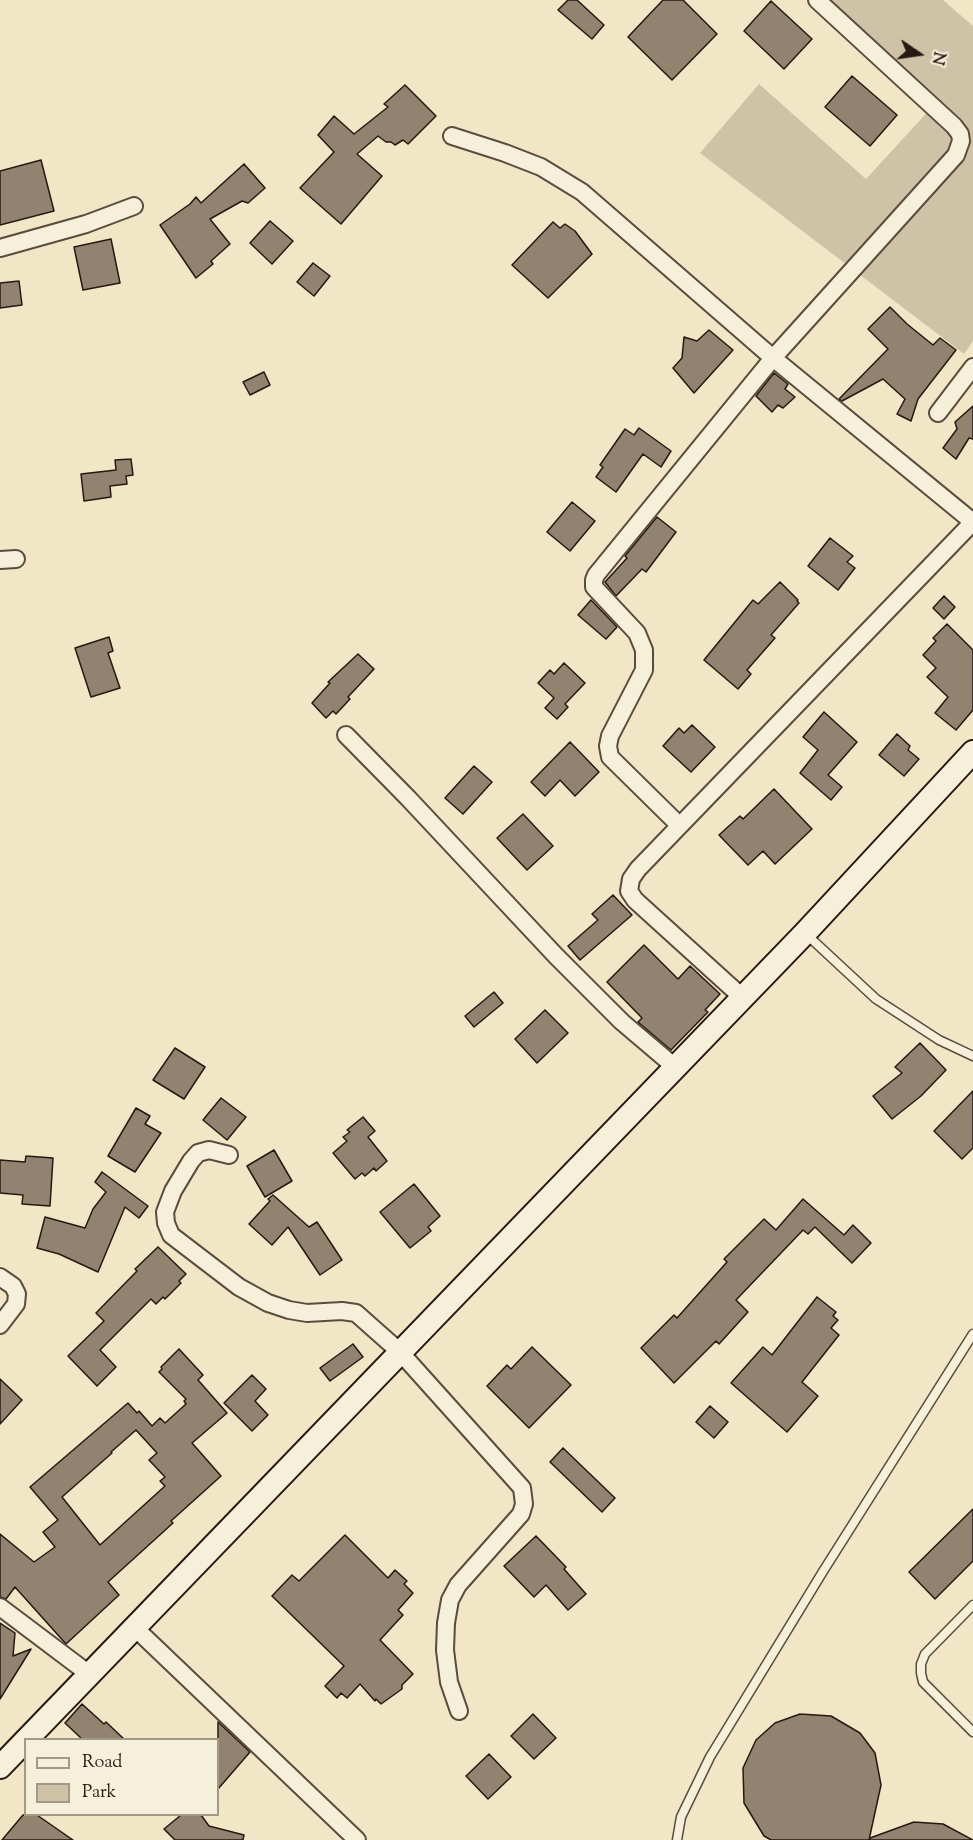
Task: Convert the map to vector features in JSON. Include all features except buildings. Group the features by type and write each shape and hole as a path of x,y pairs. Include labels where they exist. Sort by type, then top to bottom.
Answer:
{"street":[{"path":"680,825 610,757 608,746 610,736 644,670 644,650 637,633 594,587 596,575 773,357 956,155 962,141 954,126 817,0"},
{"path":"452,136 541,167 582,192 773,357 973,522 680,825 631,879 629,891 635,900 743,998"},
{"path":"0,248 86,224 134,206"},
{"path":"938,413 973,367"},
{"path":"346,735 556,956 622,1022 675,1068"},
{"path":"28,1738 806,933 973,752"},
{"path":"229,1155 209,1150 198,1153 190,1161 173,1191 165,1212 166,1223 171,1235 239,1287 268,1303 307,1313 356,1312 400,1352 522,1488 524,1496 521,1514 458,1585 450,1600 445,1650 449,1682 459,1711"},
{"path":"0,1277 13,1286 16,1304 0,1325"},
{"path":"0,1607 89,1674"},
{"path":"134,1627 357,1840"},
{"path":"0,1767 24,1742"}],"lane":[{"path":"806,933 876,999 939,1040 973,1056"},
{"path":"677,1840 681,1817 710,1757 822,1573 973,1334"},
{"path":"973,1605 925,1654 921,1664 923,1682 973,1732"}],"green space":[{"path":"824,0 943,0 973,26 973,341 964,354 700,153 759,84 866,179 933,106"}]}
